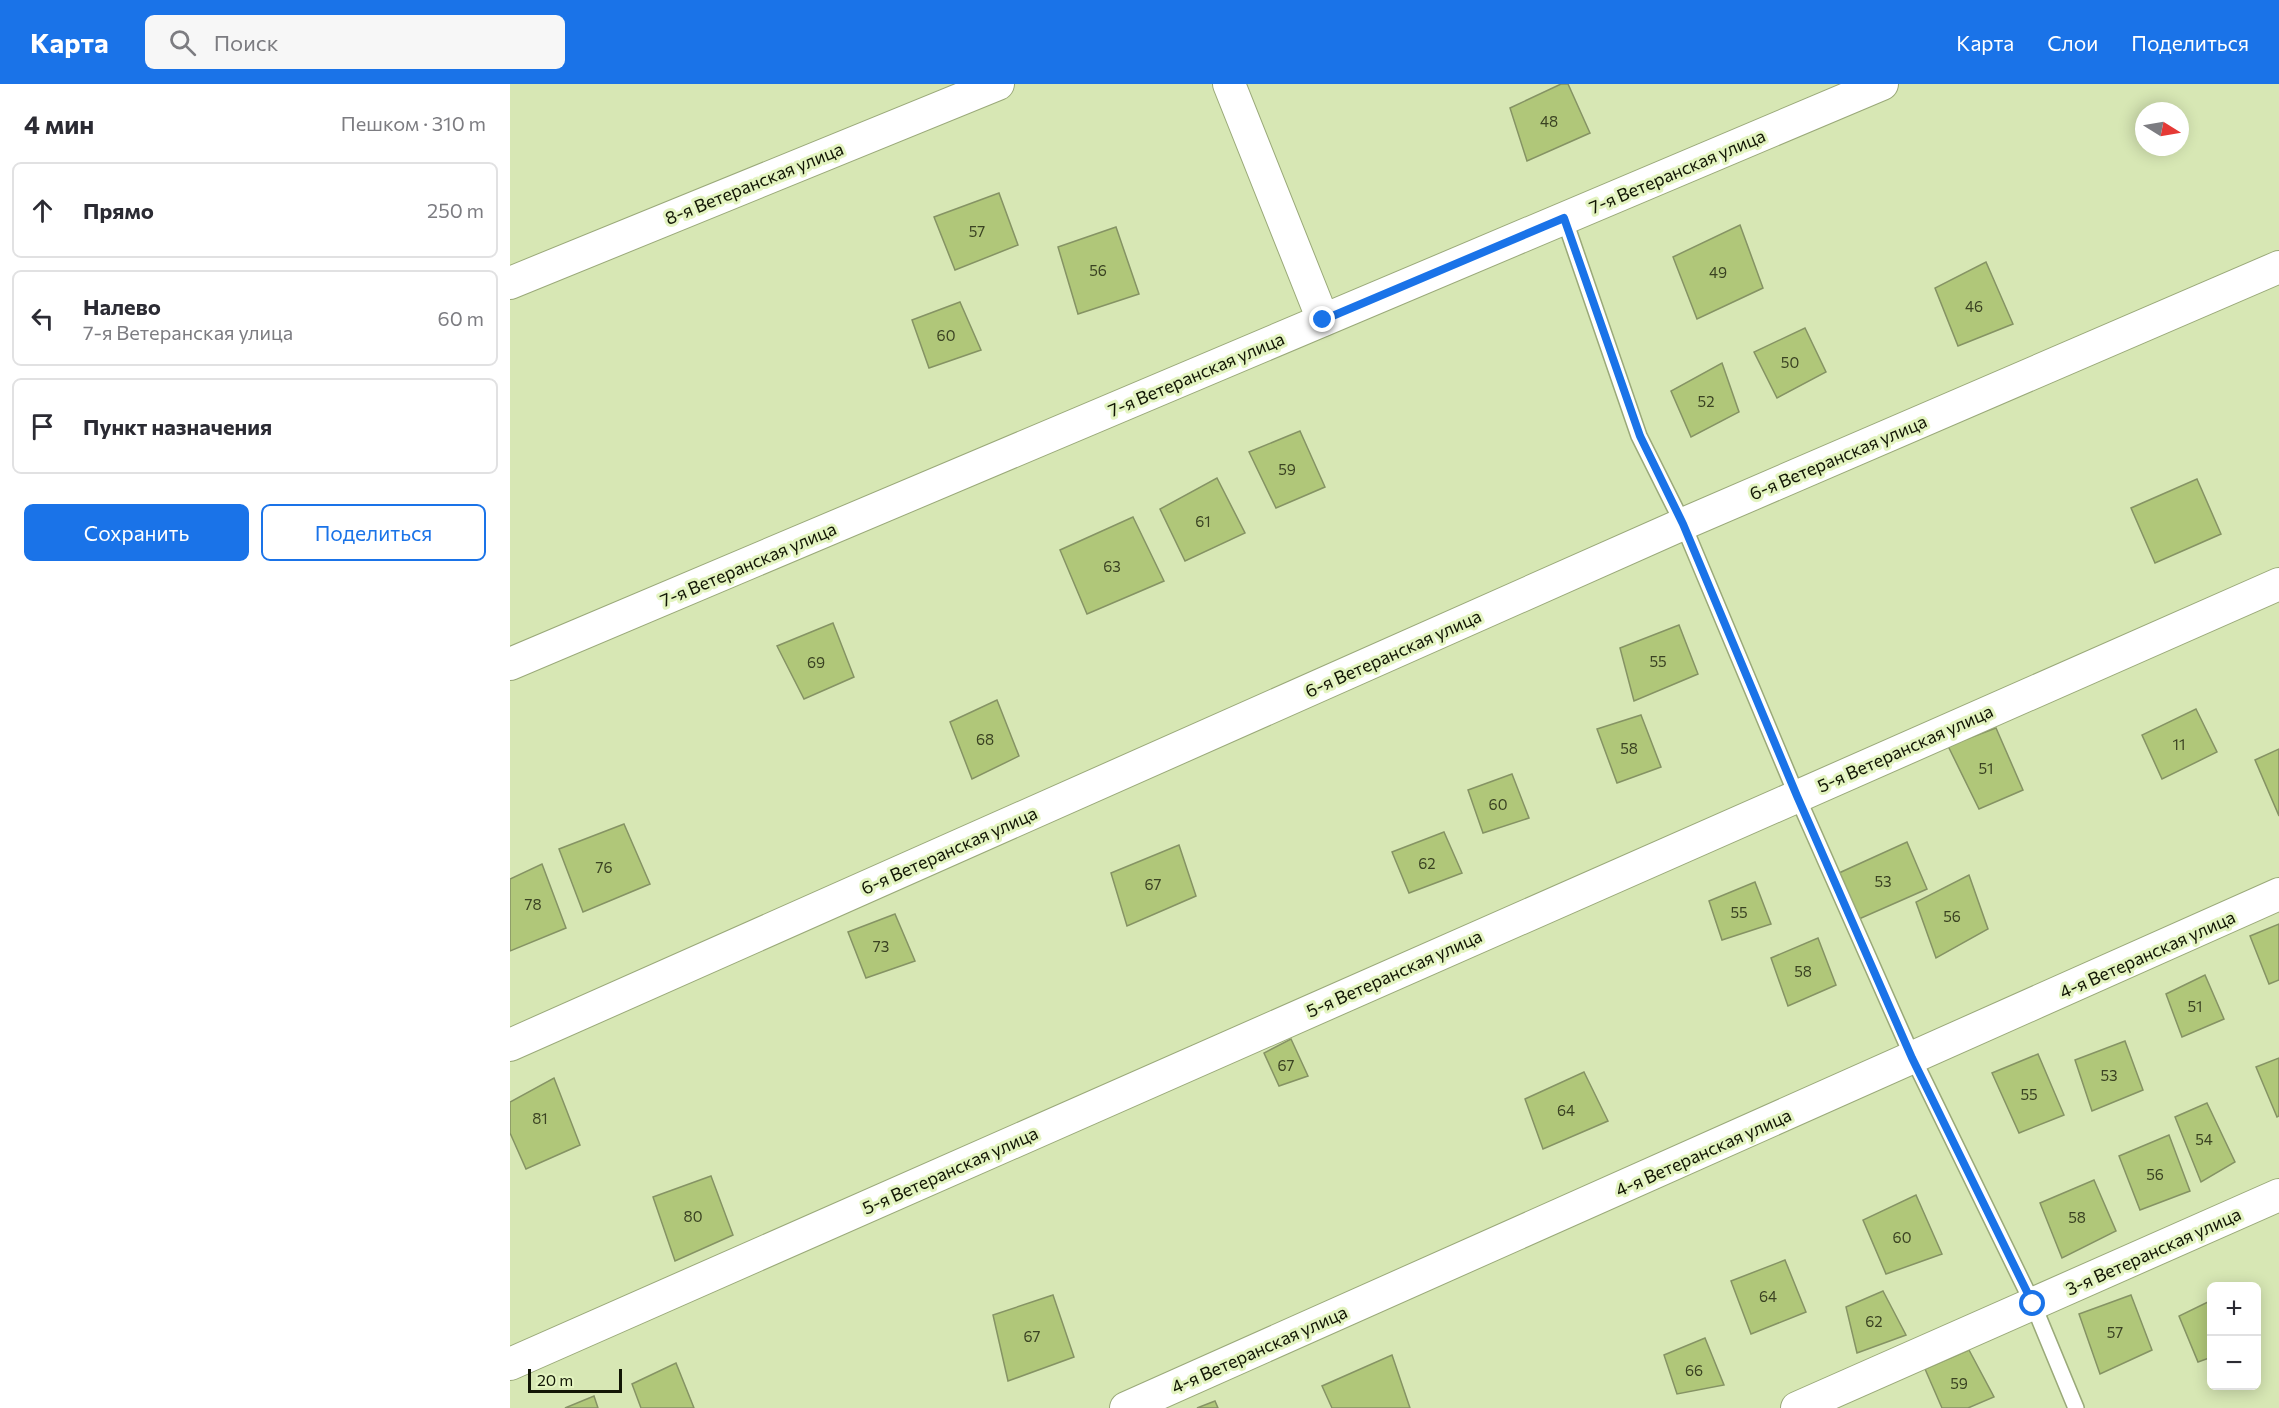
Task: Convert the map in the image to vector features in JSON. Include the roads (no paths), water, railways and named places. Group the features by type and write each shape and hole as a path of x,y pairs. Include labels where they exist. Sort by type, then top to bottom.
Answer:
{"street":[{"name":"8-я Ветеранская улица","path":"510,283 998,84"},
{"path":"1229,84 1323,320"},
{"name":"7-я Ветеранская улица","path":"510,664 1882,84"},
{"name":"6-я Ветеранская улица","path":"510,1045 1683,524 2279,267"},
{"name":"5-я Ветеранская улица","path":"510,1364 2279,584"},
{"name":"4-я Ветеранская улица","path":"1126,1408 2279,894"},
{"name":"3-я Ветеранская улица","path":"1797,1408 2279,1195"}],"lane":[{"path":"1564,218 1640,436 1683,524 1797,796 1912,1058 2033,1304 2076,1408"}]}
